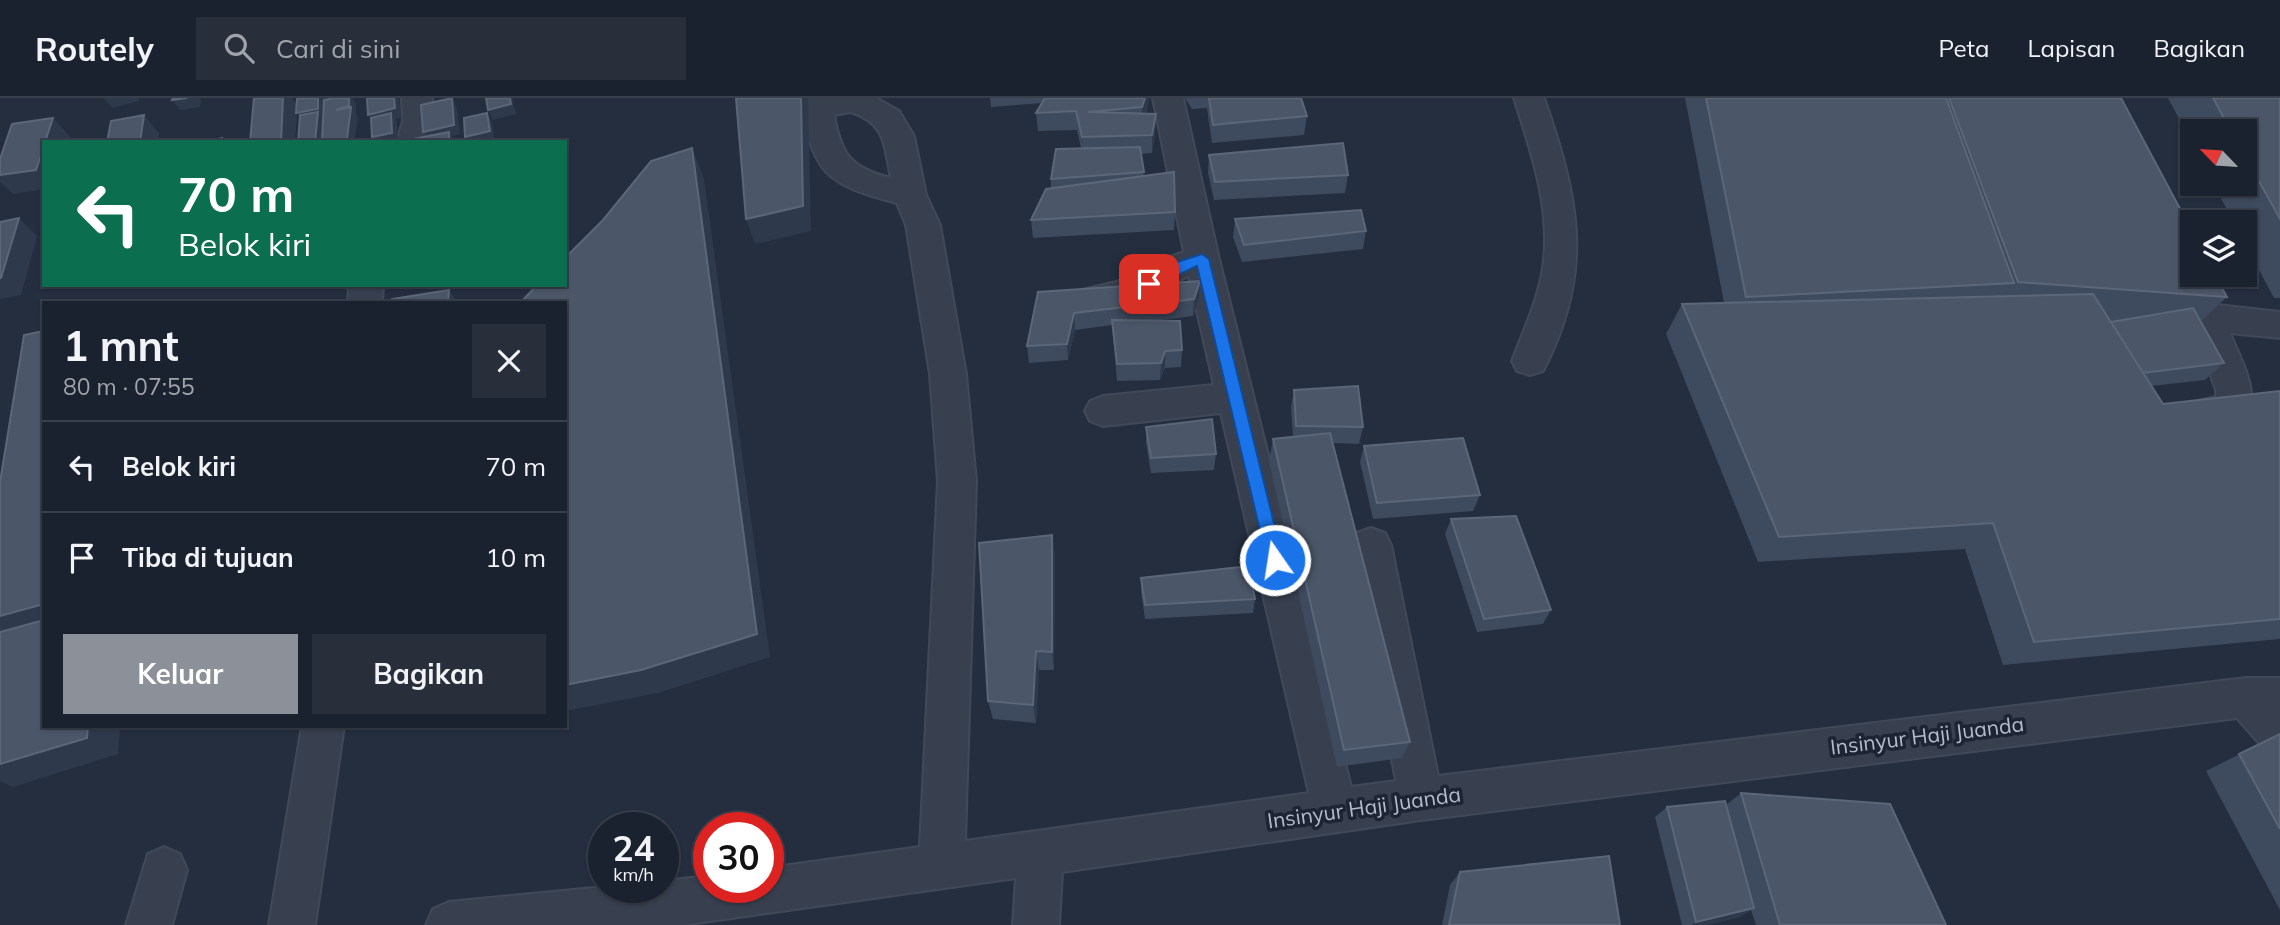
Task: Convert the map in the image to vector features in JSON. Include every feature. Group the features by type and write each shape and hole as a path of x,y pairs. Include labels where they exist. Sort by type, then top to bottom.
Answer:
{"street":[{"path":"414,140 419,121 417,98"},
{"path":"1168,98 1202,259 1335,810"},
{"path":"1529,98 1553,170 1561,247 1561,260 1551,303 1530,361"},
{"path":"910,195 865,184 843,173 830,160 816,103 853,101 873,108 888,118 898,136 910,195 923,225 948,374 957,481 954,605 941,866"},
{"path":"2161,419 2223,411 2234,404 2234,390 2207,317 2169,237"},
{"path":"1067,303 1127,293 1173,269 1202,259"},
{"path":"2207,317 2280,325"},
{"path":"1103,411 1235,397"},
{"path":"1371,545 1421,799"},
{"path":"2263,697 2280,736"},
{"name":"Insinyur Haji Juanda","path":"477,924 703,900 1421,799 2044,720 2263,697"},
{"path":"292,925 323,728"},
{"path":"1036,925 1040,853"},
{"path":"149,925 164,870"}],"building":[{"path":"254,98 283,98 281,140 250,140"},
{"path":"297,98 318,98 318,109 296,113"},
{"path":"349,98 349,106 336,110 351,107 347,139 322,140 324,100"},
{"path":"367,98 394,98 395,108 368,115"},
{"path":"452,98 454,125 423,132 421,105"},
{"path":"486,98 510,98 511,104 488,110"},
{"path":"736,98 801,98 803,206 746,219"},
{"path":"1045,98 1145,98 1142,107 1088,112 1156,114 1152,135 1082,137 1076,111 1036,113"},
{"path":"1209,98 1301,98 1307,116 1213,125"},
{"path":"1706,98 1946,98 2014,283 1746,297"},
{"path":"1949,98 2121,98 2181,210 2180,287 2222,287 2227,297 2018,282"},
{"path":"2213,98 2280,98 2280,219 2258,179 2258,119 2224,119"},
{"path":"318,112 315,140 298,140 300,115"},
{"path":"391,113 392,133 372,137 371,118"},
{"path":"487,113 490,131 465,137 464,118"},
{"path":"144,115 140,140 107,140 111,121"},
{"path":"53,118 46,140 42,140 42,152 36,170 0,175 0,159 12,124"},
{"path":"449,132 449,140 408,140"},
{"path":"1343,143 1348,175 1215,182 1209,155"},
{"path":"1140,147 1144,172 1051,179 1056,149"},
{"path":"692,148 757,634 641,670 567,685 567,301 522,301 535,287 567,287 567,256 603,220 651,161"},
{"path":"1174,172 1175,212 1031,220 1046,189"},
{"path":"1361,210 1366,231 1244,245 1235,219"},
{"path":"19,218 1,278 0,278 0,222"},
{"path":"1200,281 1194,299 1074,313 1067,344 1027,346 1038,292"},
{"path":"449,290 448,301 392,299"},
{"path":"2093,294 2163,404 2280,391 2280,619 2034,642 1993,523 1779,537 1682,304"},
{"path":"2193,308 2224,363 2143,373 2111,322"},
{"path":"1112,320 1180,321 1182,350 1165,351 1161,363 1117,364"},
{"path":"42,331 42,605 0,616 0,482 24,335"},
{"path":"1358,386 1363,427 1296,426 1294,390"},
{"path":"1212,419 1216,454 1151,458 1146,427"},
{"path":"1330,433 1410,742 1344,750 1273,439"},
{"path":"1463,438 1480,495 1377,503 1364,446"},
{"path":"1516,516 1551,610 1484,619 1451,519"},
{"path":"1052,535 1052,652 1036,651 1033,705 988,701 979,543"},
{"path":"1249,566 1255,599 1145,605 1141,578"},
{"path":"42,621 42,728 88,728 87,738 0,764 0,632"},
{"path":"2280,734 2280,829 2239,754"},
{"path":"1741,793 1890,804 1946,925 1780,925"},
{"path":"1725,801 1754,908 1696,922 1667,807"},
{"path":"1609,856 1620,925 1449,925 1460,872"}],"route":[{"path":"1149,284 1173,269 1202,259 1275,560"}]}
